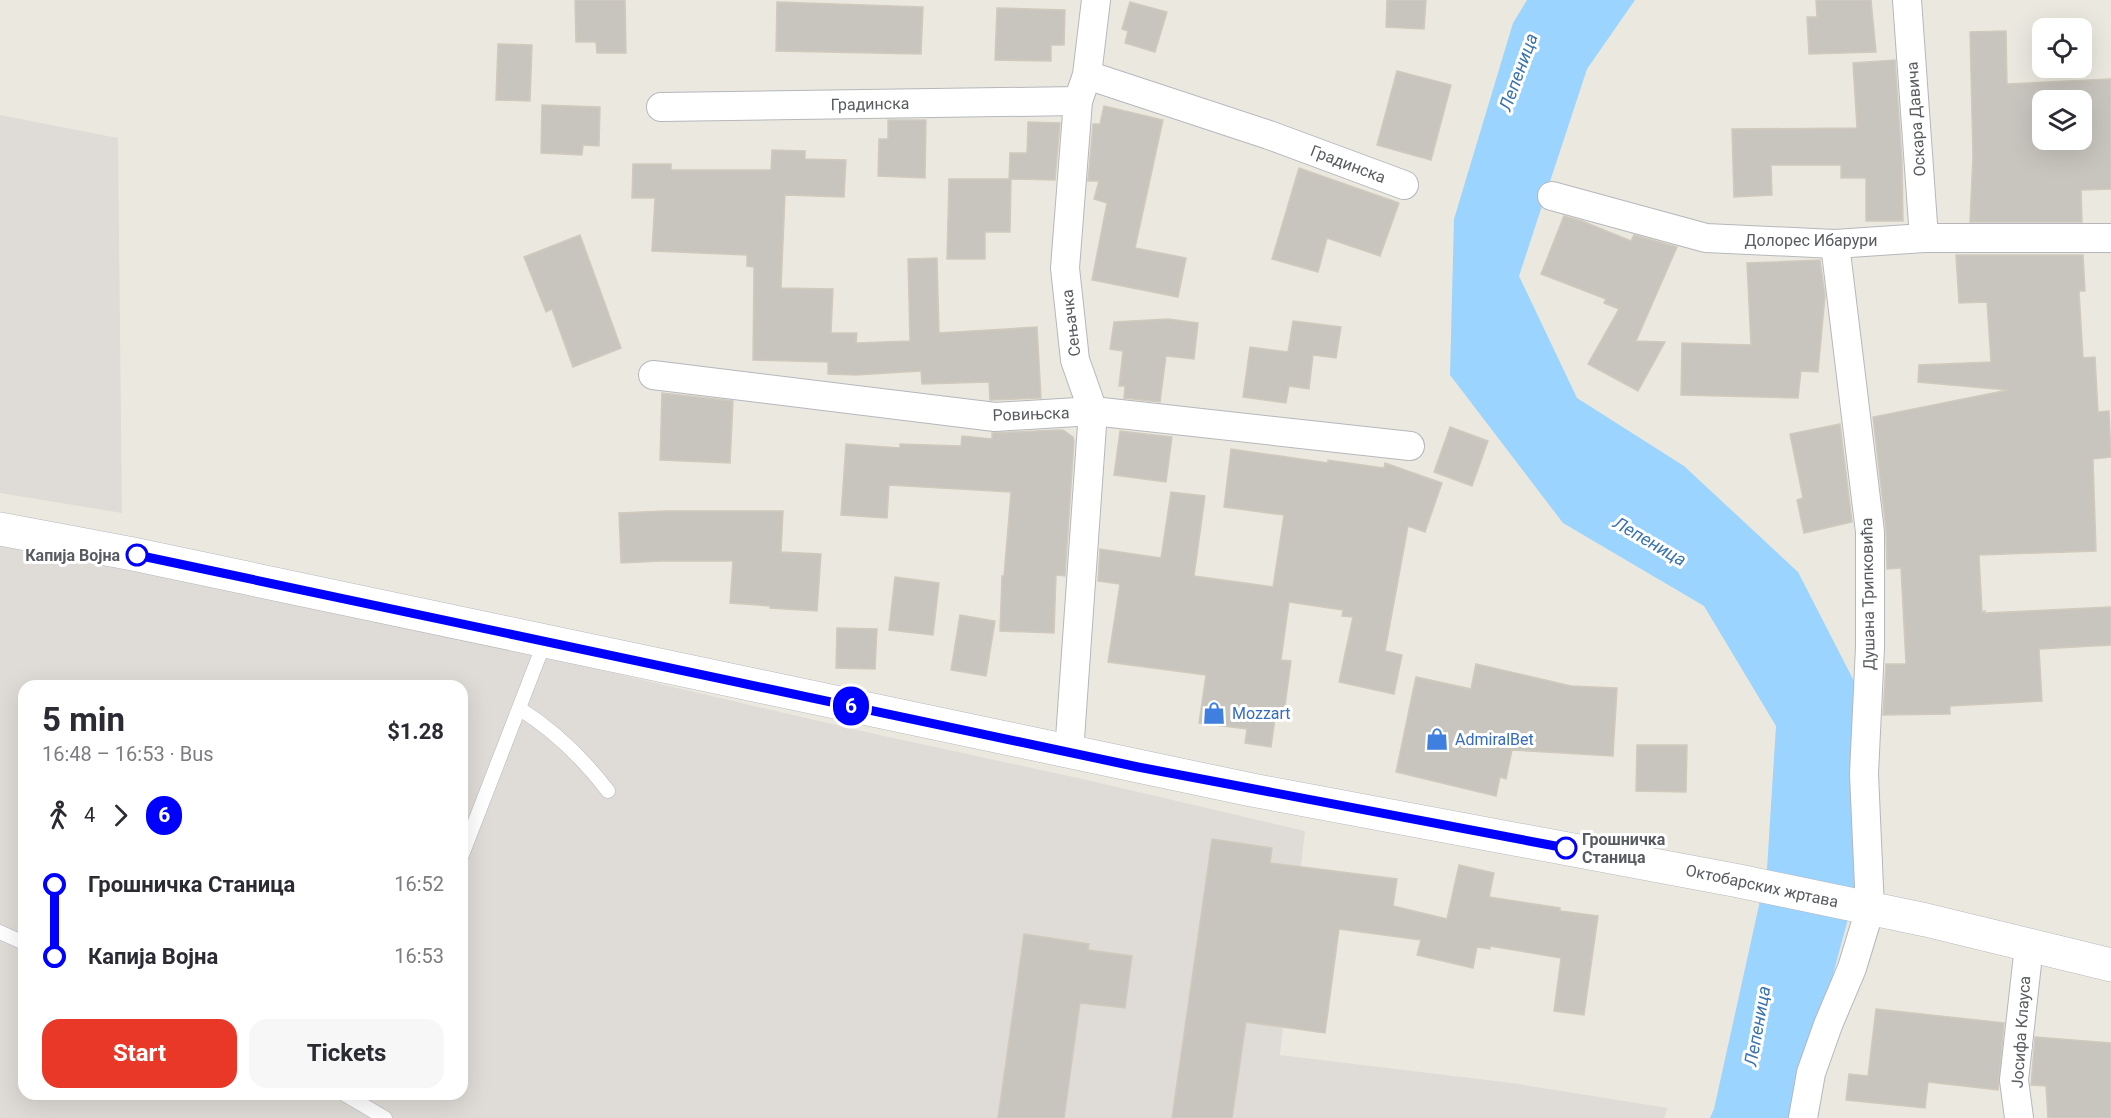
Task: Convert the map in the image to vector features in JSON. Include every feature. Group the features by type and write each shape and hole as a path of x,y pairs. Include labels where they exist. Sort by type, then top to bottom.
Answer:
{"street":[{"name":"Сењачка","path":"1069,753 1093,411 1075,360 1065,268 1082,88 1096,0"},
{"name":"Оскара Давича","path":"1907,0 1924,238"},
{"name":"Градинска","path":"661,107 1082,88 1269,135 1404,185"},
{"name":"Долорес Ибарури","path":"1552,196 1706,238 1834,244 1924,238 2111,238"},
{"name":"Душана Трипковића","path":"1803,1118 1811,1073 1852,968 1870,646 1870,532 1834,244"},
{"name":"Ровињска","path":"653,375 995,417 1093,411 1410,446"},
{"name":"Октобарских жртава","path":"0,529 133,554 1069,753 1252,790 1739,881 1855,905 2111,964"},
{"name":"Јосифа Клауса","path":"2019,1118 2014,1080 2028,946"}],"lane":[{"path":"468,840 545,641"},
{"path":"520,709 564,741 589,766 608,790"},
{"path":"0,932 18,940"},
{"path":"358,1100 385,1118"}],"shaded area":[{"path":"0,115 118,138 122,513 0,493"},
{"path":"0,542 566,662 1305,831 1280,1055 1512,1083 1668,1108 1664,1118 0,1118"}],"water":[{"name":"Лепеница","path":"1527,0 1635,0 1587,69 1519,276 1577,398 1684,466 1798,572 1856,685 1859,878 1816,1038 1799,1118 1710,1118 1714,1109 1767,869 1776,726 1704,606 1563,523 1450,375 1454,219 1513,23"}],"building":[{"path":"575,0 625,0 626,53 597,53 596,42 576,42"},
{"path":"1387,0 1426,0 1424,29 1386,27"},
{"path":"1816,0 1871,0 1876,52 1809,54 1807,17 1817,17"},
{"path":"777,2 923,7 921,54 776,51"},
{"path":"1130,2 1167,12 1155,52 1125,43 1128,31 1122,29"},
{"path":"997,8 1065,10 1064,45 1051,45 1051,61 995,60"},
{"path":"2006,31 2007,84 2111,79 2111,189 2081,190 2082,222 1970,222 1973,155 1970,32"},
{"path":"498,44 532,45 530,101 496,100"},
{"path":"1895,60 1902,161 1903,221 1866,221 1866,178 1841,178 1841,165 1771,165 1772,195 1734,197 1732,129 1857,128 1853,63"},
{"path":"1397,71 1451,85 1431,160 1377,145"},
{"path":"542,105 600,107 599,146 583,145 582,155 541,153"},
{"path":"1104,106 1163,120 1135,248 1186,258 1178,297 1092,280 1107,203 1094,199 1099,181 1088,181 1093,124 1100,124"},
{"path":"888,120 926,120 925,178 878,176 879,139 888,139"},
{"path":"1028,122 1060,123 1055,180 1011,179 1010,232 985,232 985,259 947,259 949,179 1009,179 1010,153 1027,153"},
{"path":"772,150 805,151 805,159 846,160 844,197 785,195 781,288 833,289 831,333 857,333 856,343 910,341 908,259 937,258 939,333 1037,327 1041,398 990,400 989,382 922,384 921,371 856,375 828,374 828,362 753,360 754,267 747,266 747,255 652,251 655,198 632,198 633,164 671,164 671,170 771,170"},
{"path":"1299,168 1399,203 1380,256 1327,238 1318,272 1272,259"},
{"path":"1564,216 1631,241 1634,235 1677,247 1636,341 1665,342 1638,391 1588,364 1619,309 1604,303 1606,299 1541,274"},
{"path":"580,235 621,348 573,367 552,309 546,312 524,257"},
{"path":"1956,255 2083,255 2085,291 2079,291 2083,358 2095,357 2098,412 2109,411 2111,457 2093,459 2096,551 1979,555 1982,612 2111,607 2111,645 2039,649 2042,701 1950,706 1950,714 1883,715 1886,664 1906,664 1901,568 1887,569 1886,530 1873,417 2008,390 1918,382 1919,365 1991,362 1987,302 1959,303"},
{"path":"1820,260 1825,296 1818,372 1801,371 1798,398 1681,395 1682,343 1751,345 1747,263"},
{"path":"1168,319 1198,323 1194,359 1166,356 1160,402 1124,398 1125,386 1119,386 1123,351 1110,349 1114,322"},
{"path":"1293,321 1341,327 1336,358 1313,355 1309,389 1289,386 1286,403 1243,397 1250,347 1288,352"},
{"path":"662,393 733,401 730,463 660,460"},
{"path":"1840,424 1852,522 1804,533 1797,500 1803,498 1790,434"},
{"path":"1450,427 1488,441 1472,486 1434,472"},
{"path":"1063,430 1073,437 1074,441 1065,576 1056,575 1054,633 1000,631 1002,576 1004,576 1011,492 889,485 887,518 841,515 846,444 900,448 900,444 961,446 962,436 992,439 992,433"},
{"path":"1120,431 1172,437 1166,482 1114,475"},
{"path":"1231,449 1328,463 1328,460 1384,468 1385,463 1442,483 1425,532 1408,526 1385,651 1402,655 1394,694 1339,682 1353,617 1342,616 1343,610 1289,602 1281,660 1291,661 1284,713 1276,712 1271,747 1245,743 1247,729 1199,723 1206,675 1108,662 1120,584 1098,581 1100,549 1161,558 1171,492 1205,496 1194,576 1273,587 1284,515 1224,507"},
{"path":"783,511 781,552 821,554 817,611 730,603 733,561 621,563 619,513"},
{"path":"895,577 939,583 933,635 889,630"},
{"path":"960,615 995,621 986,676 951,670"},
{"path":"837,628 877,629 875,669 836,668"},
{"path":"1476,664 1571,686 1617,688 1613,756 1512,750 1506,779 1500,777 1496,796 1396,772 1416,677 1471,689"},
{"path":"1637,745 1687,745 1686,792 1636,791"},
{"path":"1212,839 1272,848 1270,863 1397,879 1393,906 1447,919 1459,865 1494,873 1489,897 1598,916 1584,1015 1554,1011 1561,958 1490,946 1490,949 1477,947 1473,968 1417,955 1421,940 1339,929 1325,1033 1246,1022 1232,1118 1172,1118"},
{"path":"1024,934 1089,944 1088,950 1132,956 1125,1008 1080,1003 1064,1118 998,1118"},
{"path":"1876,1009 2004,1023 1998,1090 1928,1082 1925,1108 1846,1100 1849,1074 1868,1076"},
{"path":"2035,1037 2111,1043 2111,1118 2048,1118 2046,1086 2031,1085"}],"bus line":[{"name":"6","path":"137,555 1069,753 1252,790 1566,848"}],"place":[{"name":"Капија Војна","path":"137,555"},
{"name":"Mozzart","path":"1214,713"},
{"name":"AdmiralBet","path":"1437,739"},
{"name":"Грошничка Станица","path":"1566,848"}]}
